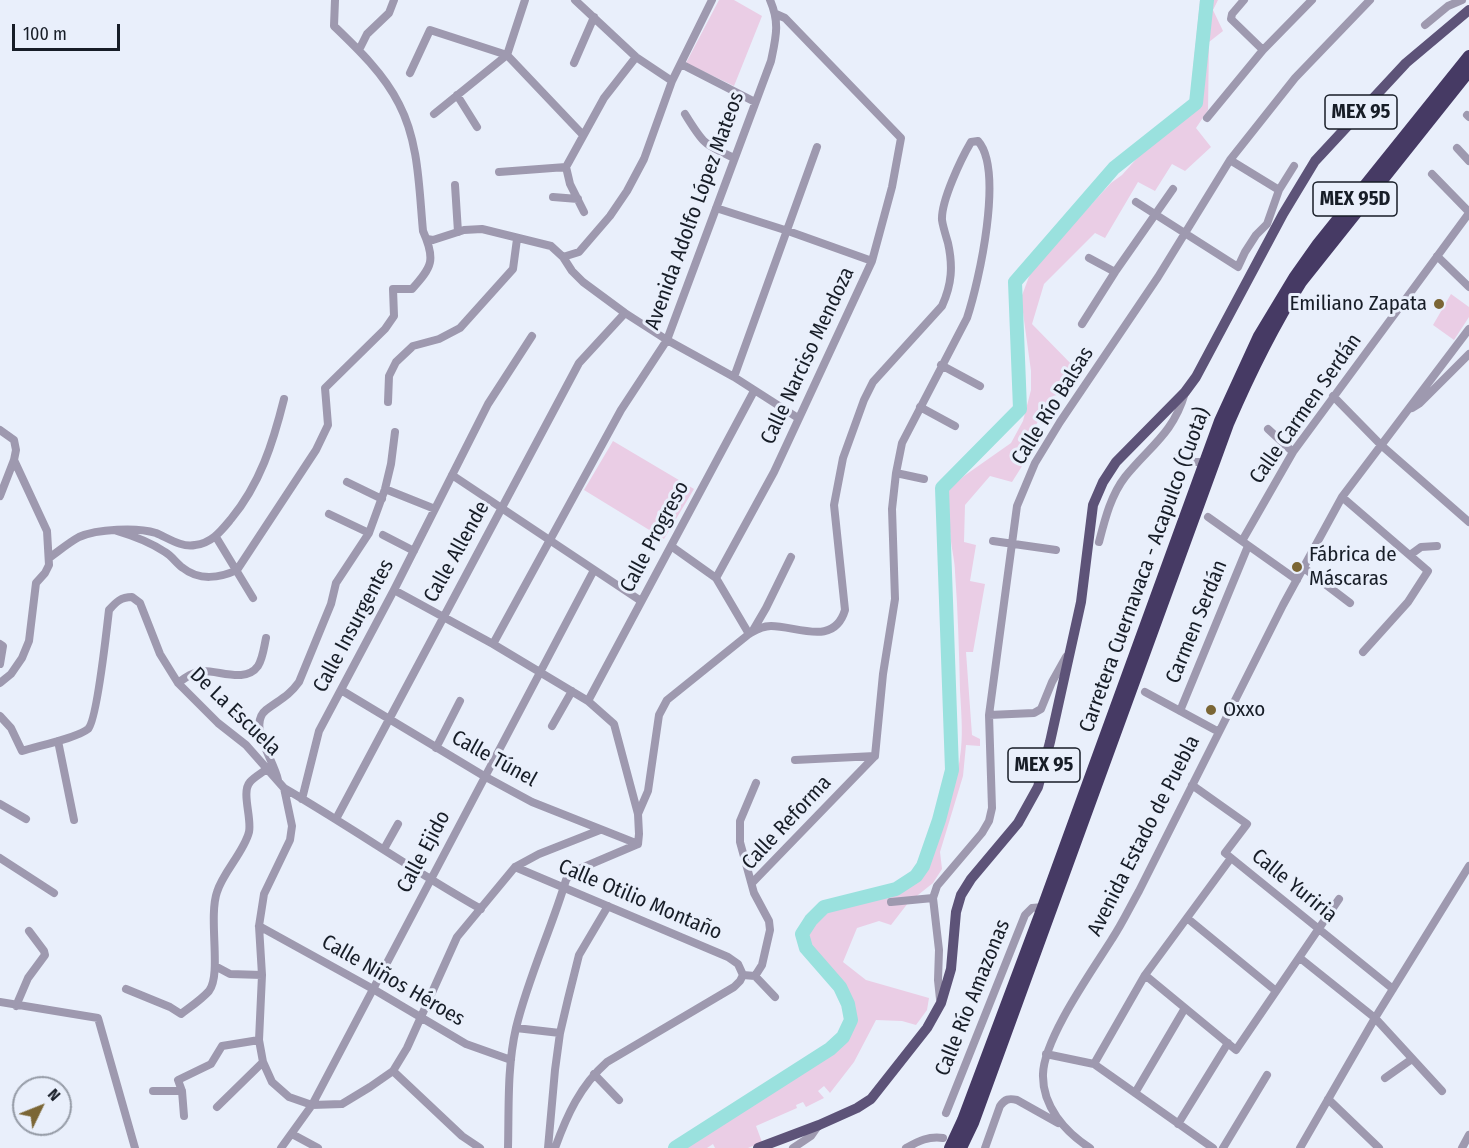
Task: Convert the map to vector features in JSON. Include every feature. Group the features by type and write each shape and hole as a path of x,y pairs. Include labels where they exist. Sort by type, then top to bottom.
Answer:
{"highway":[{"path":"1463,71 1469,50"},
{"name":"Carretera Cuernavaca - Acapulco (Cuota)","path":"962,1148 1228,424 1252,370 1301,282 1463,71 1469,56"},
{"name":"Carretera Cuernavaca - Acapulco (Cuota)","path":"946,1143 963,1120 1205,462 1244,366 1294,278 1463,71"}],"main road":[{"name":"MEX 95","path":"758,1148 819,1125 871,1099 927,1028 941,1003 951,969 956,912 962,895 971,879 1018,823 1038,787 1081,602 1093,505 1103,482 1116,462 1185,392 1196,377 1270,229 1323,153 1406,63 1469,10"}],"street":[{"path":"117,531 153,544 167,553 184,570 203,577 225,576 237,570 328,425 325,388 385,329 394,316 393,289 412,289 426,275 431,262 427,239 423,231 415,150 400,104 359,50 334,26 335,0"},
{"path":"359,50 367,34 388,13 393,0"},
{"path":"434,114 507,55 525,0"},
{"path":"575,0 636,57 672,81"},
{"path":"563,257 579,252 610,216 627,191 644,159 672,81 712,0"},
{"name":"Avenida Adolfo López Mateos","path":"493,644 621,410 668,340 771,61 777,33 776,14 770,0"},
{"path":"1244,0 1231,18 1263,51"},
{"path":"1207,118 1263,51 1312,0"},
{"name":"Calle Río Balsas","path":"933,898 937,886 990,821 992,808 989,715 1017,506 1035,463 1152,286 1230,160 1295,78 1370,0"},
{"path":"1441,0 1448,6"},
{"path":"1425,25 1448,6 1462,0"},
{"name":"Calle Narciso Mendoza","path":"716,578 774,472 872,261 892,188 901,138 785,18 776,14"},
{"path":"574,63 594,17"},
{"path":"410,73 430,30 507,55 583,135"},
{"path":"584,212 570,184 566,167 604,98 636,57"},
{"path":"681,64 755,102"},
{"path":"457,95 477,127"},
{"path":"686,114 700,139 710,147 734,158"},
{"path":"638,814 648,791 659,715 667,700 760,628 770,626 806,631 827,631 836,627 842,620 845,610 834,505 843,458 873,382 942,306 949,291 951,259 942,219 963,154 971,142 978,141 988,158 989,211 972,302 967,318 902,443 896,473 892,509 895,599 883,674 875,756 795,760"},
{"path":"734,377 817,147"},
{"path":"1457,148 1469,161"},
{"path":"1230,160 1279,190"},
{"path":"1136,202 1238,267 1256,235 1270,229 1279,190 1294,166"},
{"path":"499,172 566,167"},
{"path":"1432,174 1469,213"},
{"path":"455,185 458,232"},
{"path":"1082,324 1173,189"},
{"path":"553,197 578,199"},
{"path":"716,208 872,261"},
{"name":"Calle Carmen Serdán","path":"1245,543 1293,452 1469,213"},
{"path":"427,239 433,240 458,232 482,229 551,246 583,282 625,313 734,377 798,418"},
{"path":"388,402 389,375 396,362 413,346 439,339 460,328 513,269 517,239"},
{"path":"1437,256 1469,287"},
{"path":"1089,258 1115,272"},
{"name":"Calle Allende","path":"336,819 579,363 625,313"},
{"name":"Avenida Estado de Puebla","path":"1090,1148 1079,1141 1055,1116 1045,1090 1043,1074 1046,1054 1063,1019 1114,937 1139,891 1218,732 1342,497 1469,329"},
{"name":"Calle Insurgentes","path":"302,799 319,731 394,590 488,404 532,336"},
{"path":"1407,410 1420,403 1467,360"},
{"path":"941,365 980,386"},
{"name":"Calle Progreso","path":"588,701 754,391"},
{"path":"1099,542 1104,520 1124,478 1171,425 1179,412 1185,392"},
{"path":"1334,396 1381,445 1468,518"},
{"path":"49,558 81,536 117,531 137,529 154,532 185,545 195,545 216,537 246,501 261,471 275,435 284,399"},
{"path":"920,407 955,426"},
{"path":"1268,429 1293,452"},
{"path":"0,430 14,440 16,450 0,496"},
{"path":"395,432 392,464 369,533 336,583 331,604 299,682 291,694 264,711 258,721 259,733 276,769 292,826 290,840 264,894 260,926 262,975 259,1040 263,1062 272,1082 289,1097 312,1105 342,1104 393,1071 407,1048 457,937 515,867 539,854 600,830"},
{"path":"1177,458 1205,462"},
{"path":"0,683 22,658 29,641 36,583 48,569 49,558 47,531 14,460"},
{"path":"896,473 924,479"},
{"path":"452,475 640,601"},
{"path":"347,482 382,499"},
{"path":"385,489 435,509"},
{"path":"1342,497 1428,572 1408,602 1363,651"},
{"path":"328,514 369,533"},
{"path":"1208,517 1297,580"},
{"path":"383,535 414,551"},
{"path":"216,537 253,598"},
{"path":"993,541 1056,550"},
{"name":"Carmen Serdán","path":"1180,711 1245,543"},
{"path":"671,546 716,578 750,634"},
{"path":"1410,555 1421,547 1437,546"},
{"path":"750,634 766,608 791,557"},
{"path":"1304,568 1350,603"},
{"name":"Calle Ejido","path":"281,1148 312,1105 594,570"},
{"path":"394,590 493,644 572,691 588,701 614,724 638,814 638,844 572,872 564,888 537,961 516,1028 511,1060 508,1148"},
{"name":"De La Escuela","path":"58,741 83,732 91,725 109,610 115,602 124,597 132,597 140,603 160,654 178,683 268,768 281,785"},
{"path":"178,683 190,674 203,671 249,675 257,668 266,638"},
{"path":"0,644 3,646 0,664"},
{"path":"989,715 1034,713 1041,709 1052,682 1070,651"},
{"name":"Calle Túnel","path":"340,690 532,802 638,844"},
{"path":"552,726 572,691"},
{"path":"1146,693 1218,732"},
{"path":"436,748 460,701"},
{"path":"0,716 12,728 22,751 58,741 74,820"},
{"name":"Calle Reforma","path":"755,976 762,965 770,930 769,921 754,893 752,883 875,756"},
{"path":"126,989 170,1007 181,1014 214,983 213,909 217,891 249,833 250,820 246,792 248,783 268,768"},
{"path":"752,883 740,842 740,821 756,783"},
{"path":"281,785 429,880 481,909"},
{"name":"Calle Yuriria","path":"1192,785 1247,824 1225,853 1393,990"},
{"path":"0,804 26,819"},
{"path":"384,849 398,824"},
{"path":"0,858 54,893"},
{"path":"1094,1064 1145,975 1231,858"},
{"path":"1300,1148 1375,1018 1469,866"},
{"name":"Calle Otilio Montaño","path":"515,867 728,957 738,964 743,975"},
{"path":"891,902 933,898 939,950 938,980 941,1003"},
{"path":"1145,975 1236,1050 1340,899"},
{"path":"548,1148 560,1033 579,955 608,906"},
{"name":"Calle Río Amazonas","path":"946,1113 1025,915 1032,908 1043,907"},
{"path":"1187,918 1276,991"},
{"name":"Calle Niños Héroes","path":"260,926 466,1044 511,1060"},
{"path":"16,1006 28,978 45,954 29,931"},
{"path":"1300,958 1375,1018 1442,1091"},
{"path":"215,966 230,974 240,976 262,975"},
{"path":"555,1148 573,1102 594,1074 607,1062 734,987 743,975 755,976 775,997"},
{"path":"0,1002 98,1018 135,1148"},
{"path":"1135,1093 1185,1008"},
{"path":"516,1028 560,1033"},
{"path":"184,1116 182,1091 178,1080 211,1064 222,1047 259,1040"},
{"path":"1178,1124 1227,1043"},
{"path":"1046,1054 1094,1064 1213,1148"},
{"path":"1385,1078 1413,1059"},
{"path":"217,1107 263,1062"},
{"path":"393,1071 462,1136 480,1148"},
{"path":"594,1074 619,1100"},
{"path":"1223,1148 1267,1076"},
{"path":"153,1091 182,1091"},
{"path":"985,1148 1000,1106 1010,1098 1062,1125"},
{"path":"1328,1098 1379,1148"},
{"path":"793,1148 811,1136 819,1125"},
{"path":"292,1134 318,1148"},
{"path":"1462,1148 1469,1135"},
{"path":"906,1148 933,1136 946,1143"}],"shaded area":[{"path":"719,0 734,0 762,16 734,86 686,63"},
{"path":"1200,0 1218,0 1213,10 1223,31 1209,42 1208,110 1196,128 1211,147 1185,171 1172,164 1155,191 1138,182 1105,238 1095,233 1044,284 1032,324 1077,370 1061,394 1053,396 1016,459 1024,463 1012,482 990,476 965,505 964,542 976,545 970,581 985,584 973,652 966,652 972,735 980,739 980,746 966,745 963,776 940,852 942,869 933,883 908,903 891,925 879,921 857,928 843,962 866,980 929,998 927,1010 916,1025 902,1021 876,1020 854,1062 830,1093 824,1086 818,1091 824,1098 806,1107 803,1102 796,1105 797,1108 756,1126 762,1142 748,1148 715,1148 713,1144 707,1148 673,1148 743,1109 827,1055 845,1031 850,1011 845,995 810,952 803,937 804,920 818,907 842,901 889,895 910,882 920,866 946,809 959,762 962,727 958,617 947,491 1011,443 1023,421 1031,390 1031,371 1021,298 1030,274 1039,261 1111,183 1122,175 1190,99"},
{"path":"1451,294 1469,307 1469,317 1454,340 1433,325"},
{"path":"613,441 694,489 664,539 584,490"}],"waterway":[{"path":"675,1148 830,1049 843,1037 851,1020 848,1004 840,987 806,948 802,934 811,920 824,907 896,889 916,876 923,866 939,820 952,770 942,488 1020,409 1015,282 1114,168 1196,103 1207,0"}],"place":[{"name":"Emiliano Zapata","path":"1439,304"},
{"name":"Fábrica de Máscaras","path":"1297,567"},
{"name":"Oxxo","path":"1211,710"}]}
